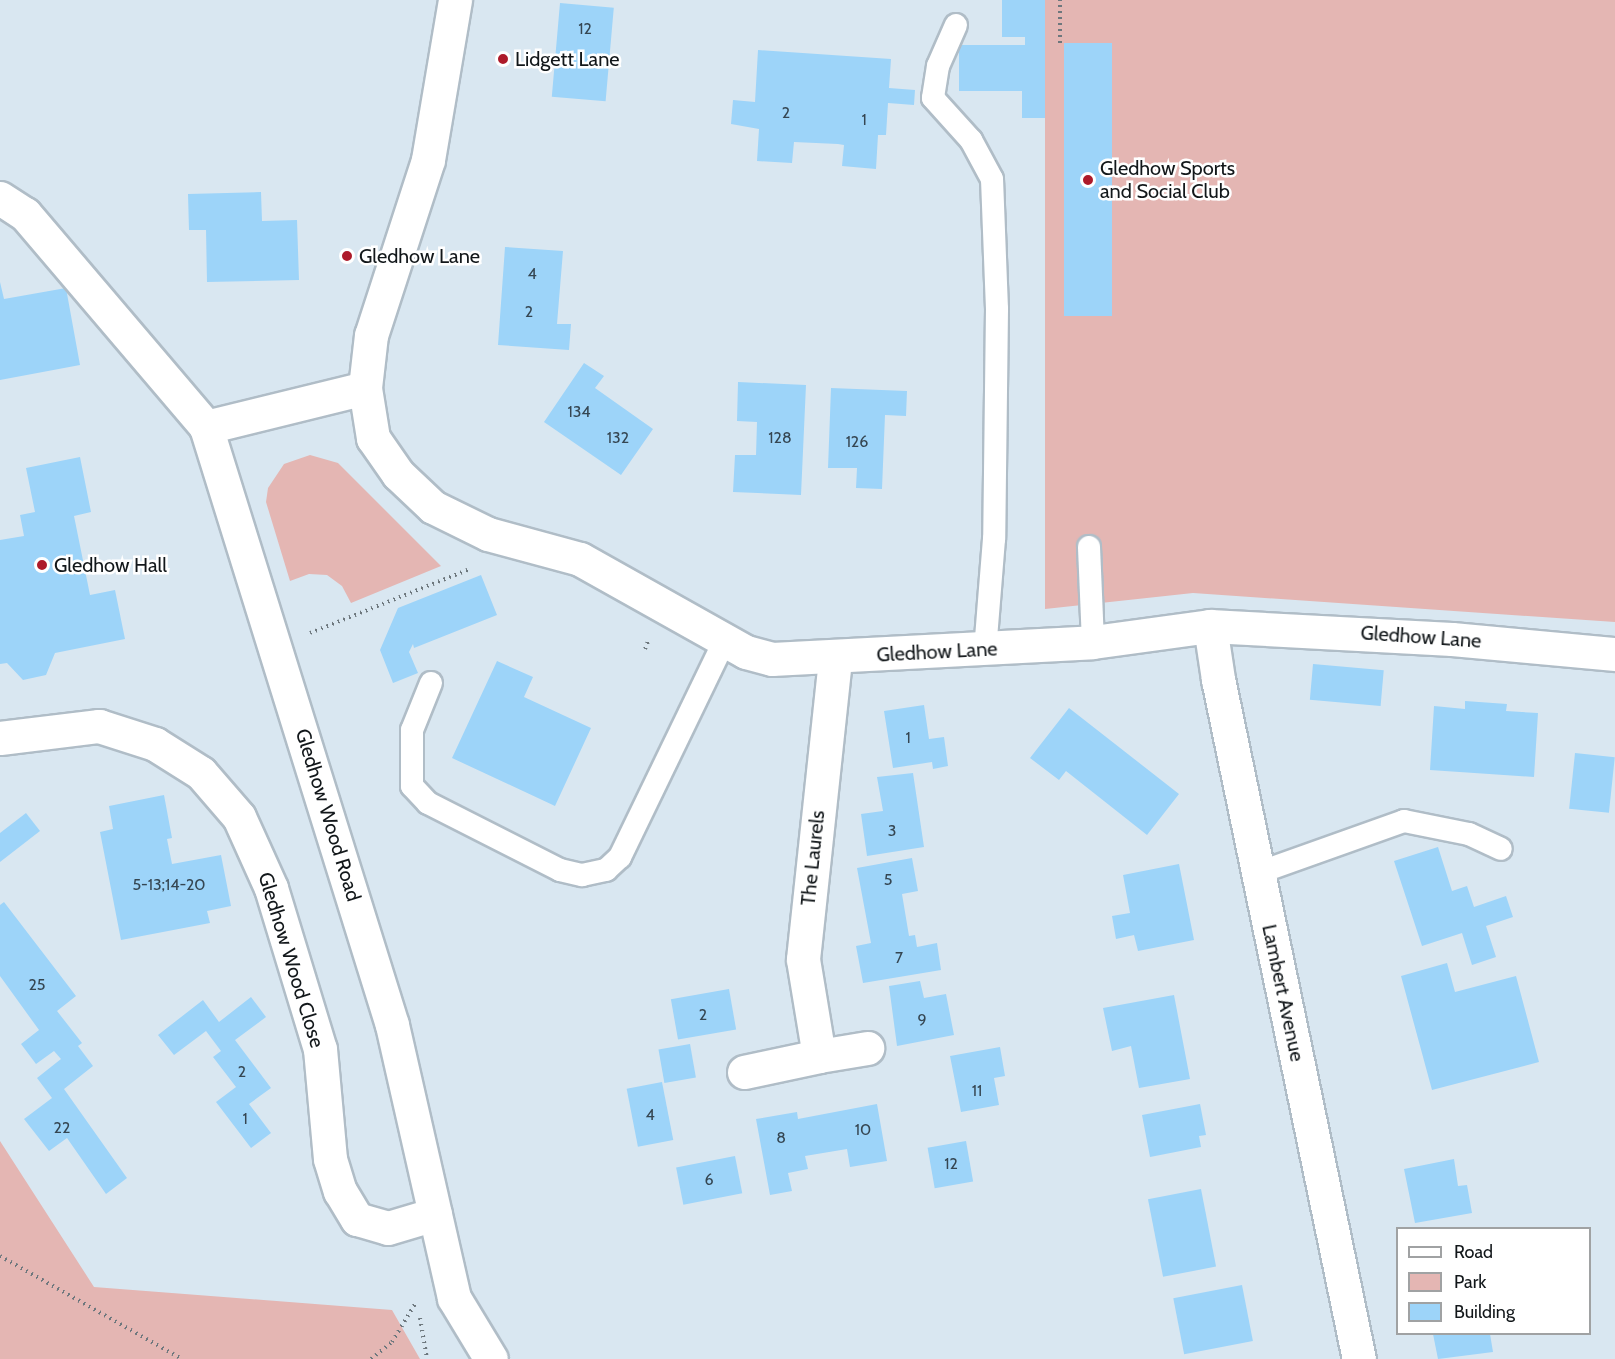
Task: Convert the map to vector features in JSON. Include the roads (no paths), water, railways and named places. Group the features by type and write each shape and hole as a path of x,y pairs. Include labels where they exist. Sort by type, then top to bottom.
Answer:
{"street":[{"path":"0,198 25,214 206,426 365,388 371,334 428,160 455,0"},
{"name":"Gledhow Lane","path":"365,388 373,438 398,474 433,507 488,534 580,559 746,652 772,659 835,658 1093,642 1210,626 1440,638 1615,654"},
{"name":"Gledhow Wood Road","path":"206,426 392,1025 454,1298 491,1359"},
{"name":"Lambert Avenue","path":"1210,626 1218,679 1359,1359"},
{"name":"The Laurels","path":"819,1056 802,958 835,658"},
{"name":"Gledhow Wood Close","path":"0,738 99,726 155,744 201,773 239,817 271,888 320,1049 330,1159 340,1191 357,1219 388,1228 435,1214"},
{"path":"744,1072 867,1048"}],"lane":[{"path":"956,25 938,66 933,98 972,140 992,179 997,309 994,539 985,650"},
{"path":"1089,547 1093,642"},
{"path":"431,682 412,730 412,786 429,803 560,870 582,876 606,870 620,857 724,640"},
{"path":"1258,873 1404,820 1469,834 1502,849"}],"place":[{"name":"Lidgett Lane","path":"503,59"},
{"name":"Gledhow Sports and Social Club","path":"1088,180"},
{"name":"Gledhow Lane","path":"347,256"},
{"name":"Gledhow Hall","path":"42,565"}]}
